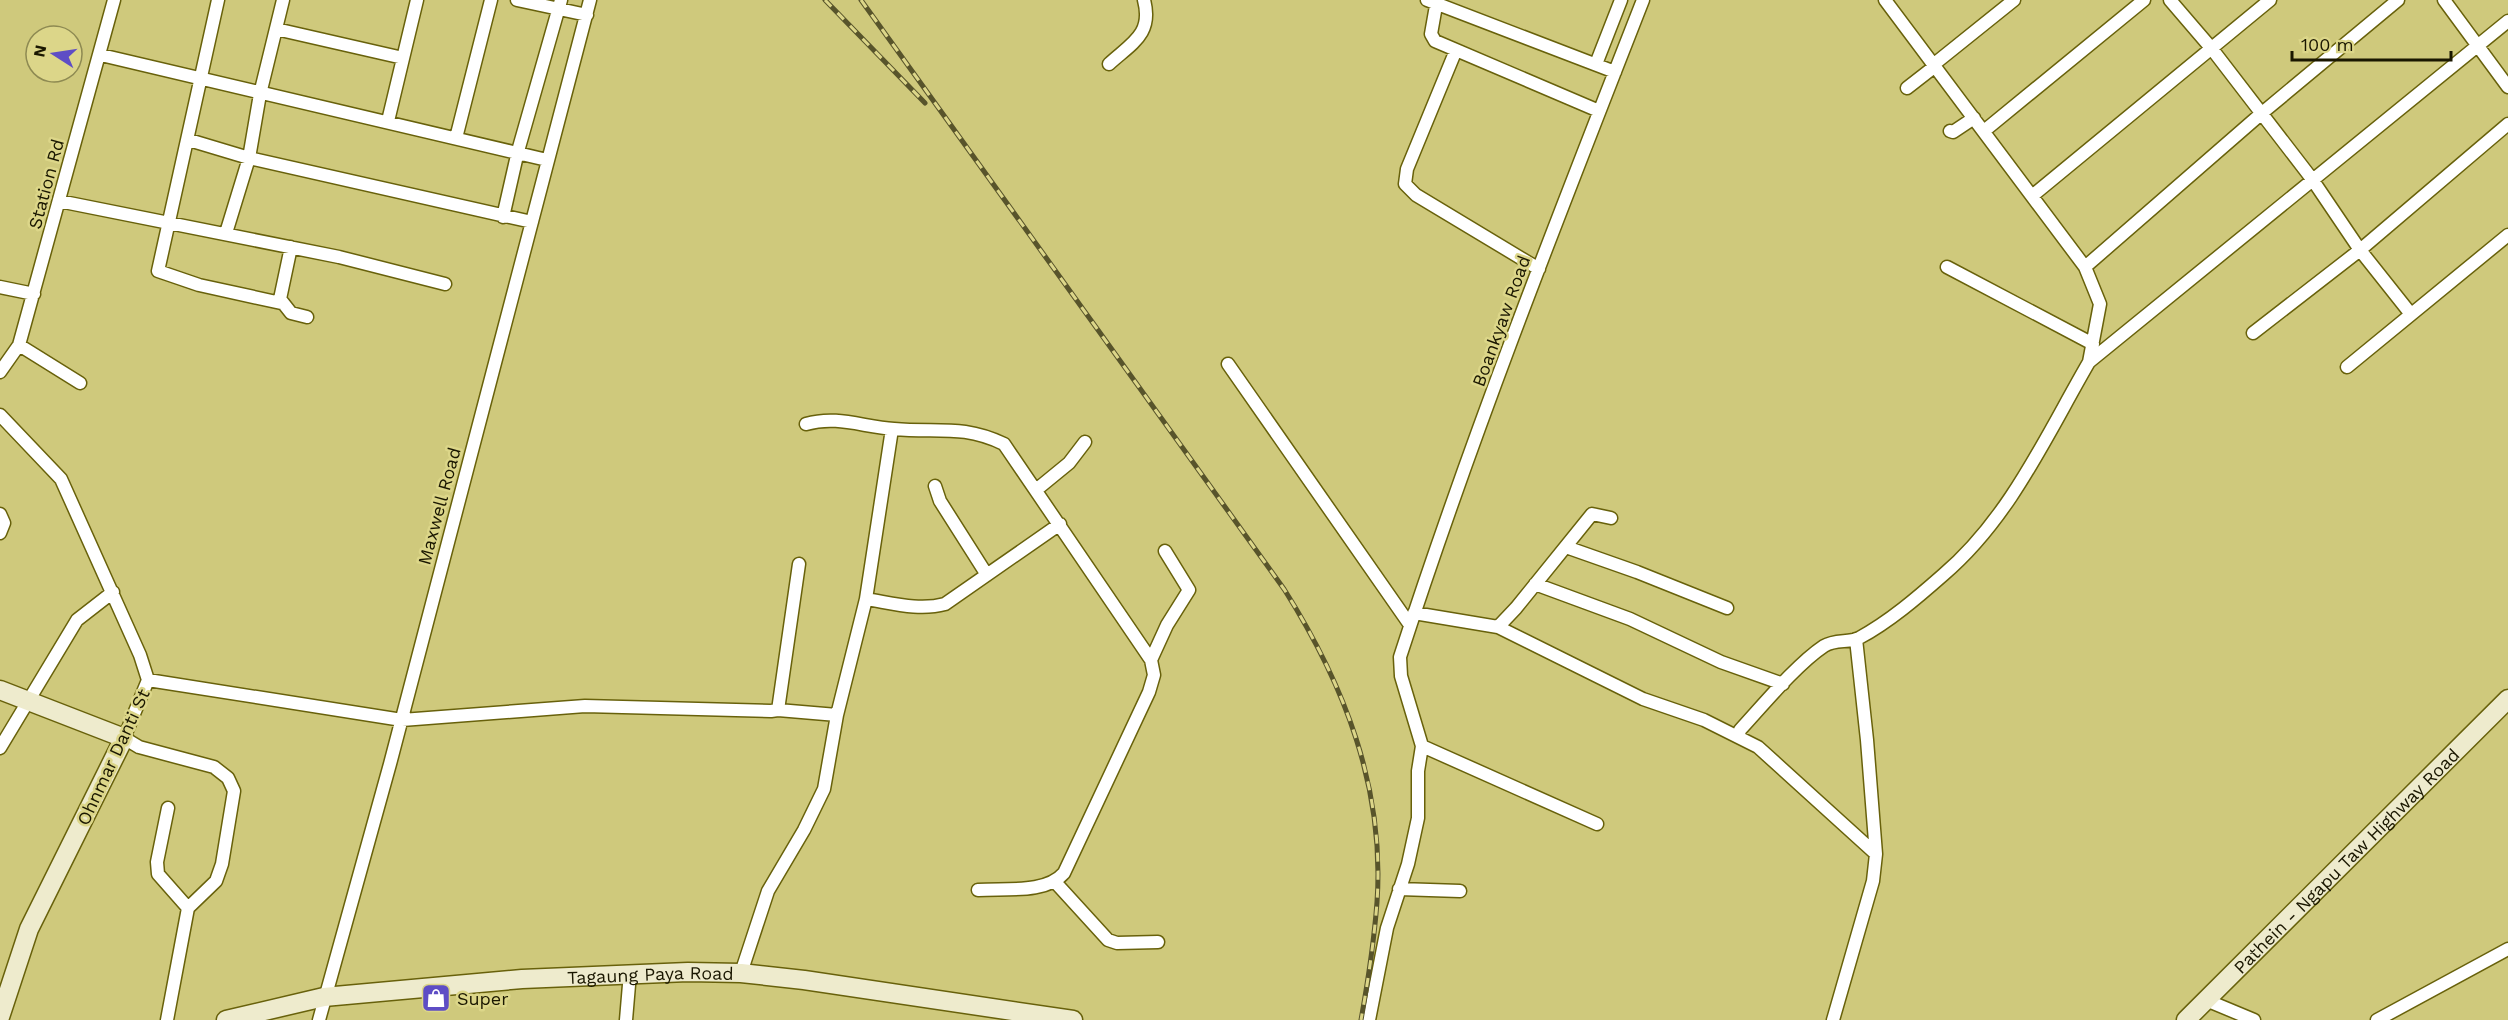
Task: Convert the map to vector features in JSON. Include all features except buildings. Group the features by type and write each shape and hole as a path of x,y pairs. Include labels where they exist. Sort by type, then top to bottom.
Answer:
{"main road":[{"path":"0,690 124,738"},
{"name":"Pathein - Ngapu Taw Highway Road","path":"2186,1020 2508,699"},
{"name":"Ohnmar Danti St","path":"0,1017 29,929 124,738"},
{"name":"Tagaung Paya Road","path":"226,1020 324,997 522,979 630,973 741,973 1071,1020"}],"street":[{"path":"218,0 200,78 189,140 158,268 160,273 199,285 281,303 291,313 307,317"},
{"path":"226,234 249,158 260,93 284,0"},
{"path":"388,121 417,0"},
{"path":"456,138 491,0"},
{"path":"517,0 560,4 586,15"},
{"name":"Maxwell Road","path":"319,1020 402,720 590,0"},
{"path":"1109,64 1143,32 1148,14 1144,0"},
{"path":"1596,64 1621,0"},
{"name":"Boankyaw Road","path":"1422,746 1401,676 1400,657 1539,269 1643,0"},
{"path":"1738,737 1740,730 1783,684 1824,646 1856,639 1876,627 1944,575 1983,537 2029,470 2089,362 2093,344 2100,304 2085,267 1885,0"},
{"path":"1907,88 2014,0"},
{"path":"1984,131 2144,0"},
{"path":"2170,0 2262,113 2312,179 2360,250 2410,313"},
{"path":"2032,196 2271,0"},
{"path":"2085,267 2262,113 2398,0"},
{"path":"2444,0 2508,87"},
{"name":"Station Rd","path":"0,372 19,345 100,55 112,1"},
{"path":"1599,111 1456,50 1431,37 1434,1 1615,72"},
{"path":"503,218 518,151 560,4"},
{"path":"2089,362 2508,21"},
{"path":"276,28 403,58"},
{"path":"1456,50 1407,169 1405,184 1416,195 1539,269"},
{"path":"100,55 518,151 547,160"},
{"path":"1950,131 1953,132 1974,118"},
{"path":"2253,333 2360,250 2508,124"},
{"path":"189,140 249,158 503,218 531,222"},
{"path":"60,201 291,246 446,284"},
{"path":"2347,367 2410,313 2508,236"},
{"path":"281,303 280,293 291,246"},
{"path":"1947,267 2093,344"},
{"path":"0,287 34,294"},
{"path":"19,345 80,383"},
{"path":"1228,364 1410,625"},
{"name":"Ohnmar Danti St","path":"0,415 61,479 113,592 148,680 124,738"},
{"path":"806,424 830,420 862,422 892,429 958,429 984,435 1004,444 1151,660 1154,675 1149,692 1071,862 1056,883 978,890"},
{"path":"741,973 768,891 804,830 824,789 837,715 866,599 892,429"},
{"path":"1036,490 1069,463 1085,442"},
{"path":"935,486 940,501 987,575"},
{"path":"0,514 4,523 0,532"},
{"path":"1498,627 1592,514 1611,518"},
{"path":"866,599 931,608 945,603 1060,524"},
{"path":"1566,547 1727,608"},
{"path":"1151,660 1167,625 1190,590 1166,551"},
{"path":"778,710 799,564"},
{"path":"1535,584 1630,619 1721,662 1783,684"},
{"path":"0,748 77,620 113,592"},
{"path":"1414,613 1498,627 1643,699 1704,720 1738,737 1767,753 1876,854"},
{"path":"1833,1020 1871,891 1876,854 1865,710 1856,639"},
{"path":"148,680 402,720 585,706 778,710 837,715"},
{"path":"124,738 139,747 214,767 228,778 234,791 222,864 216,881 188,908 167,1020"},
{"path":"1369,1020 1387,928 1415,840 1418,818 1418,771 1422,746 1597,824"},
{"path":"168,808 157,862 158,874 188,908"},
{"path":"1056,883 1108,940 1117,943 1158,942"},
{"path":"1399,889 1460,891"},
{"path":"2377,1020 2508,949"},
{"path":"626,1020 630,973"},
{"path":"2206,1000 2254,1020"}],"railway":[{"path":"825,0 925,103"},
{"path":"861,0 1284,589 1325,662 1356,738 1367,778 1374,818 1378,860 1377,902 1361,1020"}],"place":[{"name":"Super","path":"436,998"}]}
